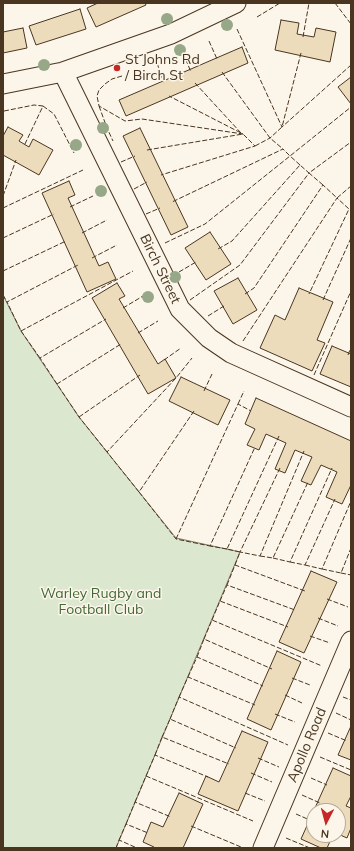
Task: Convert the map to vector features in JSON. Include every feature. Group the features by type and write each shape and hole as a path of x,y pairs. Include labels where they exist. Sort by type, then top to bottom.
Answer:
{"street":[{"path":"3,84 63,72 171,34 236,3"},
{"name":"Birch Street","path":"63,72 180,309 209,338 231,352 351,407"},
{"name":"Apollo Road","path":"263,848 351,641"}],"green space":[{"name":"Warley Rugby and Football Club","path":"3,295 21,331 79,417 176,538 240,552 116,848 3,848"}],"building":[{"path":"98,3 145,3 146,5 96,27 87,8"},
{"path":"80,9 86,29 36,45 29,26"},
{"path":"281,20 299,23 297,34 314,37 316,28 336,32 330,62 275,50"},
{"path":"23,28 27,48 3,53 3,32"},
{"path":"242,47 248,63 126,116 119,100"},
{"path":"351,77 351,104 338,87"},
{"path":"8,127 23,135 19,141 29,147 33,139 53,150 39,175 3,155 3,136"},
{"path":"140,128 188,227 171,235 123,136"},
{"path":"69,181 75,195 68,198 99,266 108,262 116,279 87,292 42,193"},
{"path":"210,232 231,264 206,280 185,248"},
{"path":"238,278 257,310 233,324 214,291"},
{"path":"117,283 125,296 119,299 158,364 165,359 176,378 148,394 92,298"},
{"path":"299,288 333,302 317,340 325,343 312,371 260,348 275,315 285,320"},
{"path":"332,346 351,354 351,387 320,374"},
{"path":"181,377 230,400 218,425 169,401"},
{"path":"256,398 351,441 351,485 342,504 326,497 337,472 321,465 311,485 301,481 312,457 295,450 285,473 275,469 286,443 266,434 259,450 247,445 255,429 245,424"},
{"path":"311,571 337,582 304,653 279,642"},
{"path":"277,651 301,662 271,730 247,719"},
{"path":"351,726 351,760 338,755"},
{"path":"242,731 268,742 238,811 198,794 206,776 219,782"},
{"path":"333,768 351,776 351,796 346,806 346,803 317,803"},
{"path":"179,793 203,804 183,848 154,848 143,842 151,822 163,827"},
{"path":"346,806 351,808 351,828 347,838"},
{"path":"306,828 306,841 301,839"},
{"path":"310,843 329,843 327,848 321,848"}],"fence":[{"path":"257,17 280,3"},
{"path":"303,37 309,3"},
{"path":"335,3 351,24"},
{"path":"237,29 282,127 351,65"},
{"path":"209,41 217,59"},
{"path":"183,53 191,72"},
{"path":"255,146 270,138 282,127 301,53"},
{"path":"157,63 164,83"},
{"path":"222,72 270,138 283,149"},
{"path":"122,76 112,79 105,84 99,90 97,96 99,106 125,121 142,119 243,134 169,96"},
{"path":"195,83 241,133"},
{"path":"4,111 34,105 43,106 24,146"},
{"path":"43,106 54,114 74,153"},
{"path":"99,106 113,141"},
{"path":"300,165 290,156 351,107"},
{"path":"147,150 243,134 255,146 161,175"},
{"path":"323,185 309,173 351,142"},
{"path":"165,243 205,224 290,156 283,149 172,202"},
{"path":"121,162 135,156"},
{"path":"3,196 16,160"},
{"path":"190,300 240,265 309,173 300,165 232,241 218,249"},
{"path":"3,208 83,170"},
{"path":"134,189 147,182"},
{"path":"245,294 254,288 323,185 337,198 351,186"},
{"path":"70,207 93,196"},
{"path":"243,341 337,198 349,209 309,294"},
{"path":"146,214 160,208"},
{"path":"3,238 54,214"},
{"path":"82,233 107,220"},
{"path":"323,300 351,238"},
{"path":"3,271 66,241"},
{"path":"92,258 117,245"},
{"path":"179,272 196,262"},
{"path":"40,358 21,331 7,302 78,265"},
{"path":"21,331 133,271"},
{"path":"314,375 351,291"},
{"path":"3,295 7,302"},
{"path":"123,308 143,296"},
{"path":"208,316 224,306"},
{"path":"57,384 40,358 106,319"},
{"path":"138,333 158,321"},
{"path":"107,452 79,417 57,384 121,344"},
{"path":"348,355 351,347"},
{"path":"164,360 181,348"},
{"path":"139,492 107,452 176,378 192,358"},
{"path":"204,391 212,374"},
{"path":"79,417 140,375"},
{"path":"238,404 244,391"},
{"path":"176,539 238,404 251,411"},
{"path":"194,411 139,492 176,539 210,546"},
{"path":"235,565 240,552 227,549 279,436"},
{"path":"227,549 210,546 255,447"},
{"path":"280,468 240,552 260,556 304,451"},
{"path":"273,558 290,562 332,468"},
{"path":"260,556 273,558 308,482"},
{"path":"290,562 305,565 335,499"},
{"path":"305,565 322,569 351,501"},
{"path":"322,569 341,573 351,548"},
{"path":"227,585 235,565 305,591"},
{"path":"341,573 351,575"},
{"path":"220,601 227,585 295,610"},
{"path":"327,599 348,607"},
{"path":"212,620 220,601 288,627"},
{"path":"318,618 338,626"},
{"path":"204,639 212,620 322,666"},
{"path":"310,636 330,643"},
{"path":"197,657 204,639 272,669"},
{"path":"188,677 197,657 263,686"},
{"path":"179,697 188,677 255,705"},
{"path":"292,678 310,685"},
{"path":"285,695 302,703"},
{"path":"170,719 179,697 288,745"},
{"path":"343,697 351,700"},
{"path":"336,713 351,720"},
{"path":"275,714 295,722"},
{"path":"162,737 170,719 236,748"},
{"path":"328,733 347,741"},
{"path":"155,755 162,737 229,764"},
{"path":"146,776 155,755 208,777"},
{"path":"320,757 351,770"},
{"path":"258,758 279,767"},
{"path":"251,773 272,782"},
{"path":"135,802 146,776 253,821"},
{"path":"311,778 327,785"},
{"path":"245,793 265,801"},
{"path":"302,795 320,803"},
{"path":"126,824 135,802 171,817"},
{"path":"296,814 306,818"},
{"path":"119,840 126,824 148,833"},
{"path":"191,826 241,847"},
{"path":"286,838 310,848"},
{"path":"116,848 119,840 137,848"}],"place":[{"name":"St Johns Rd / Birch St","path":"117,68"}]}
